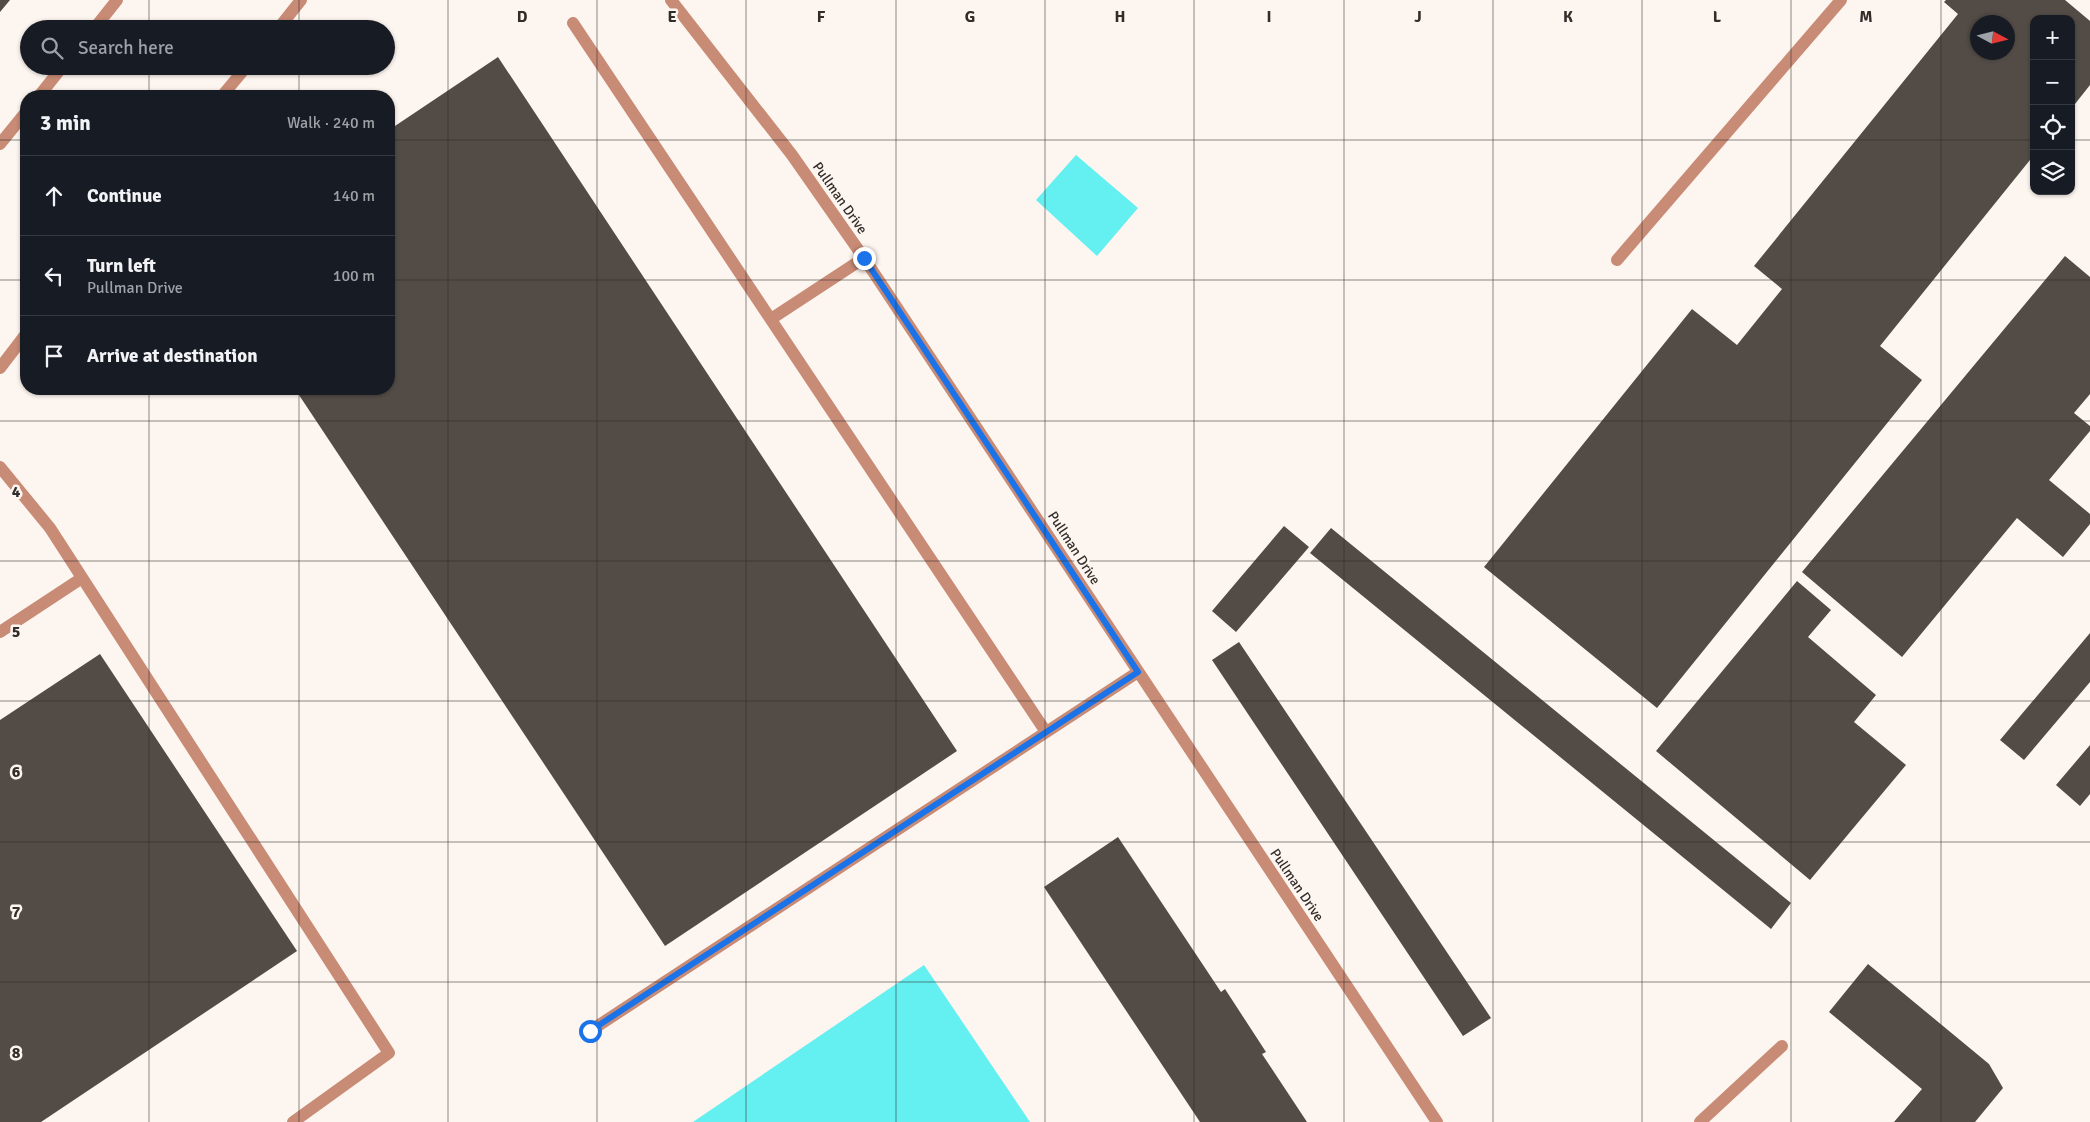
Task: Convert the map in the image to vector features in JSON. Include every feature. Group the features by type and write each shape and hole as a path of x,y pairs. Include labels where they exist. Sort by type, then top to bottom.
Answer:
{"street":[{"path":"101,20 118,0"},
{"path":"285,20 301,0"},
{"name":"Pullman Drive","path":"671,0 792,155 864,258 1436,1122"},
{"path":"1617,260 1841,0"},
{"path":"573,23 1046,732"},
{"path":"44,90 56,75"},
{"path":"227,90 240,75"},
{"path":"0,144 20,119"},
{"path":"771,319 864,258"},
{"path":"0,368 20,342"},
{"path":"0,467 50,528 389,1053 293,1122"},
{"path":"0,632 82,578"},
{"path":"590,1031 1138,672"},
{"path":"1700,1122 1782,1046"}],"water":[{"path":"1076,155 1138,208 1097,256 1036,200"},
{"path":"924,965 1030,1122 693,1122"}],"building":[{"path":"0,0 10,0 0,12"},
{"path":"1946,0 2065,0 2090,21 2090,85 2075,104 2075,15 2030,15 2030,160 1880,346 1922,380 1657,708 1484,567 1692,309 1737,345 1782,289 1754,266 1958,14 1944,2"},
{"path":"498,57 957,751 665,946 299,395 395,395 395,126"},
{"path":"2065,256 2090,277 2090,394 2074,413 2090,426 2090,431 2049,480 2090,514 2090,524 2063,557 2017,518 1902,657 1802,572"},
{"path":"1284,526 1309,547 1236,632 1212,611"},
{"path":"1331,528 1791,903 1771,929 1310,553"},
{"path":"1797,581 1831,610 1808,637 1876,695 1854,722 1906,765 1810,880 1656,751"},
{"path":"2090,633 2090,682 2024,760 2000,740"},
{"path":"1239,642 1491,1018 1463,1036 1212,660"},
{"path":"100,654 297,951 41,1122 0,1122 0,720"},
{"path":"2090,745 2090,794 2080,806 2056,785"},
{"path":"1118,837 1221,992 1225,989 1266,1052 1262,1054 1307,1122 1200,1122 1044,887"},
{"path":"1868,964 1989,1064 2003,1088 1975,1122 1894,1122 1922,1089 1829,1012"}],"route":[{"path":"590,1031 1138,672 864,258"}]}
